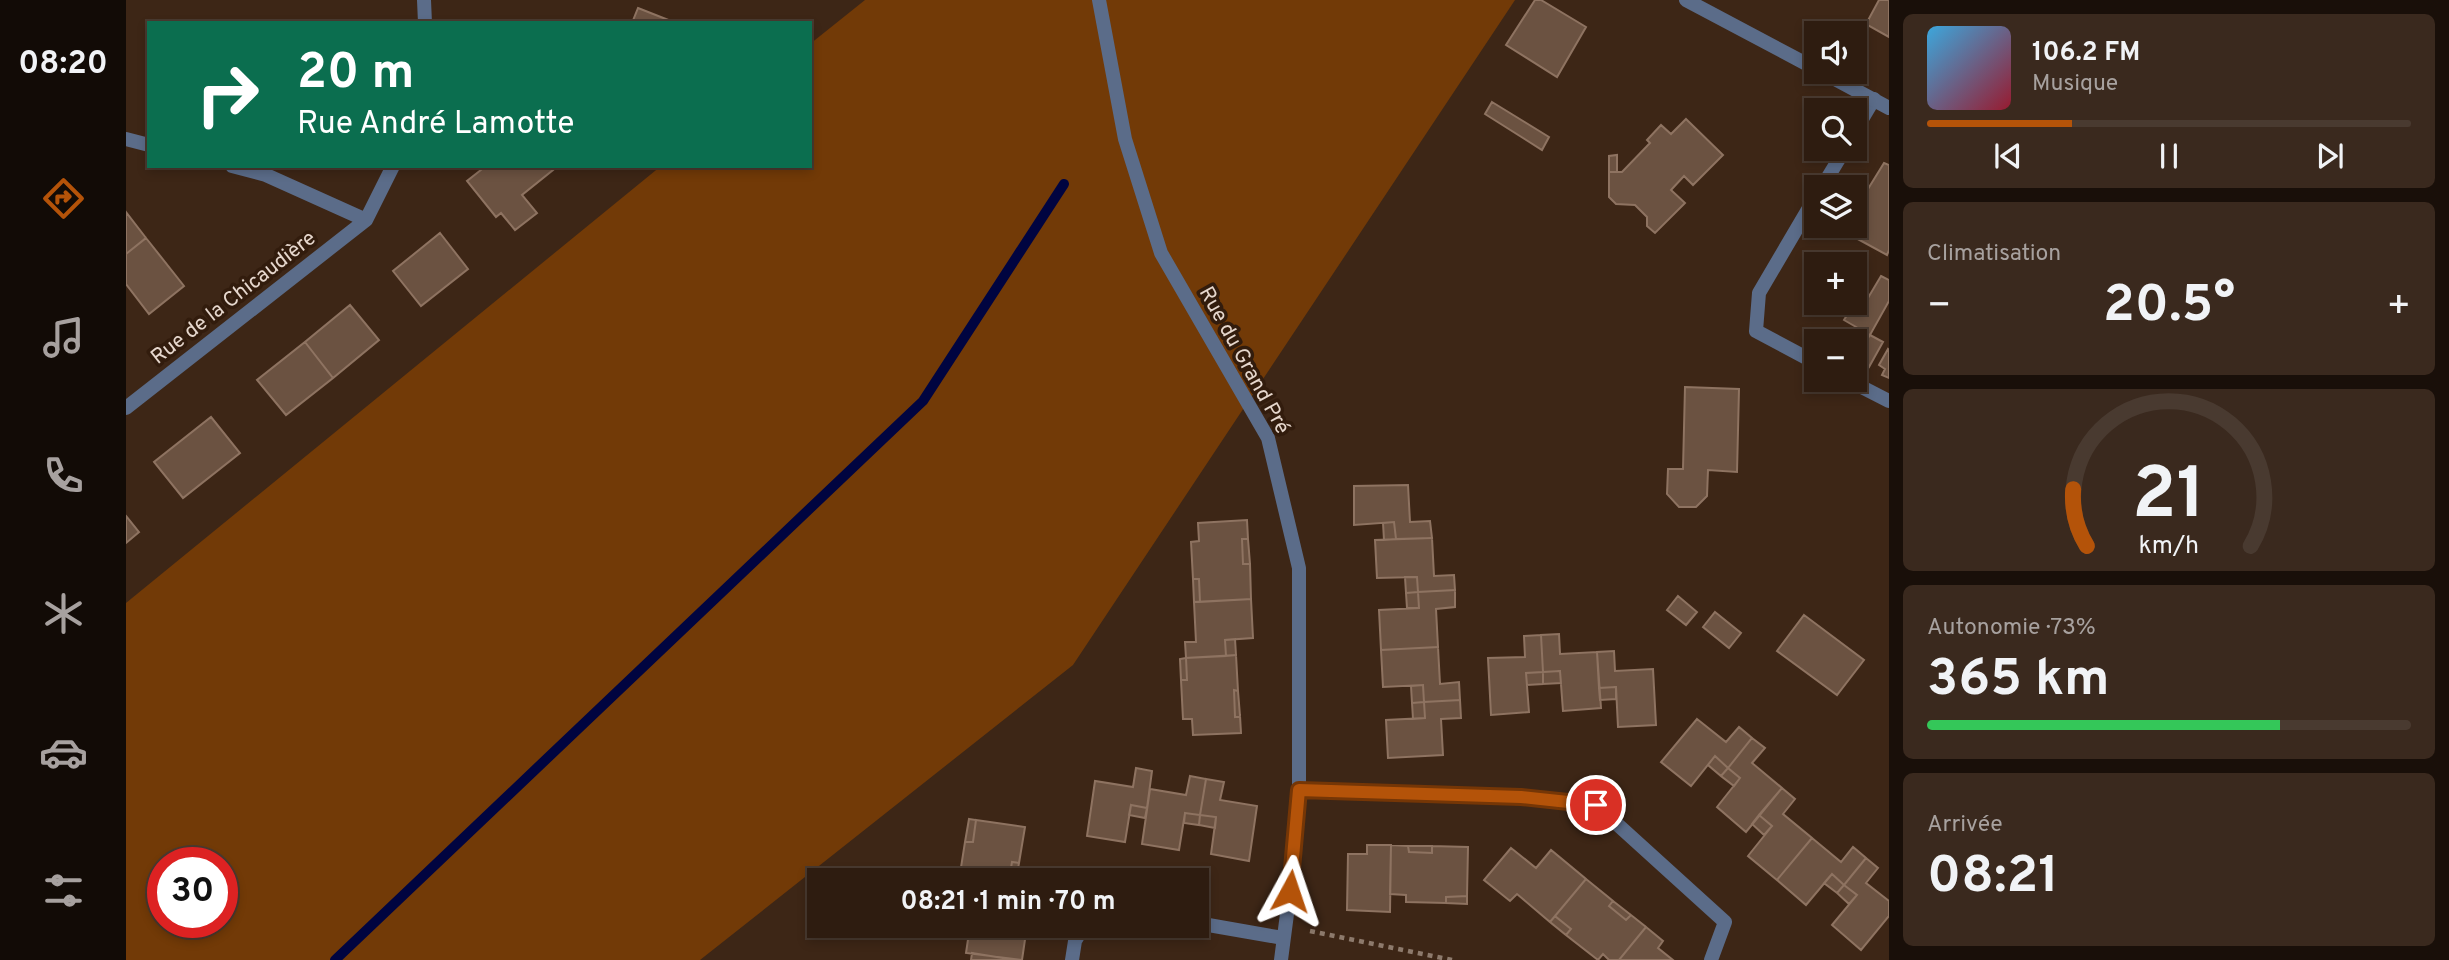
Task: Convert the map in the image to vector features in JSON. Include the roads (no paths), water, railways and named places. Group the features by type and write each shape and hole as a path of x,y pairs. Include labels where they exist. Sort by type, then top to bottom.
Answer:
{"street":[{"path":"425,0 425,21"},
{"name":"Rue du Grand Pré","path":"1099,0 1125,139 1161,253 1268,438 1299,568 1299,790 1281,960"},
{"path":"1686,0 1804,63"},
{"path":"1845,84 1889,108"},
{"path":"1867,111 1874,99"},
{"path":"126,139 147,144"},
{"name":"Rue de la Chicaudière","path":"240,168 266,175 366,220"},
{"name":"Rue de la Chicaudière","path":"126,408 366,220 392,168"},
{"path":"1804,216 1759,293 1756,331 1804,357"},
{"path":"1867,390 1889,401"},
{"path":"1299,790 1521,797 1596,805 1724,922 1711,960"},
{"path":"1209,924 1284,932"},
{"path":"1072,960 1077,938"}],"waterway":[{"path":"335,960 923,401 1064,184"}]}
